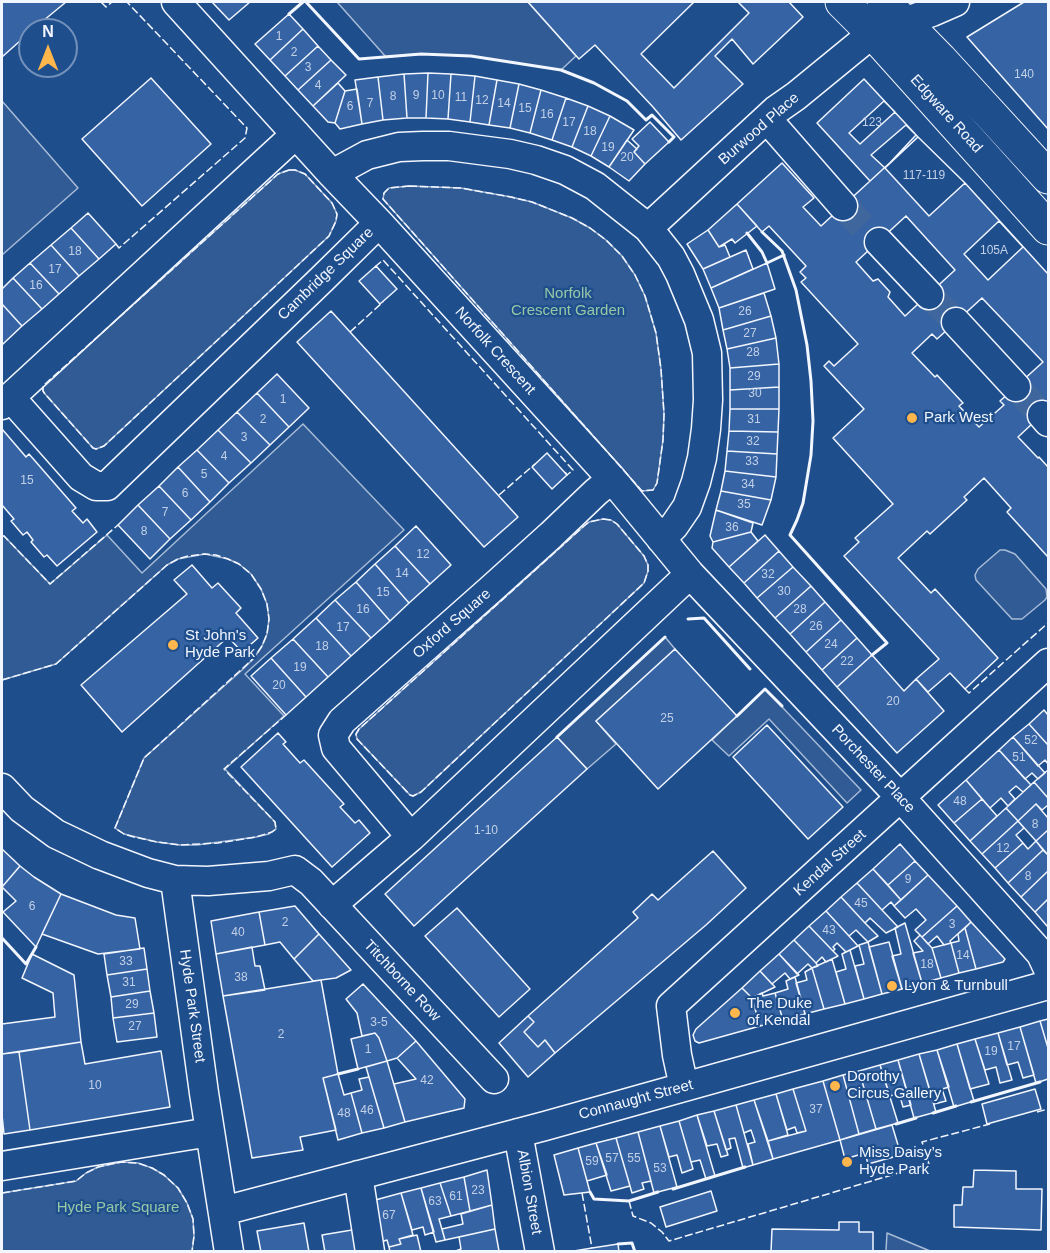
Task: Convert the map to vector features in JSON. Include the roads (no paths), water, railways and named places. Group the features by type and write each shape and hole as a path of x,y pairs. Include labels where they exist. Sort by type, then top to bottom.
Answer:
{"highway":[{"name":"Edgware Road","path":"842,2 873,33 1048,228"},
{"path":"894,12 1048,177"}],"street":[{"path":"176,2 296,134"},
{"path":"873,33 894,12 933,12 955,2"},
{"name":"Burwood Place","path":"648,228 771,115 873,33"},
{"path":"771,115 843,206"},
{"name":"Cambridge Square","path":"296,134 379,223 107,486 96,486 81,477 5,401 296,134"},
{"path":"332,174 367,155 399,147 449,146 510,154 566,170 595,186 648,228 680,274 699,320 707,352 708,400 702,458 687,507 662,539 612,479"},
{"name":"Norfolk Crescent","path":"379,223 612,479"},
{"path":"879,242 929,295"},
{"path":"956,322 1016,387"},
{"name":"Oxford Square","path":"411,837 336,748 333,735 342,720 612,479"},
{"name":"Porchester Place","path":"662,539 690,574 901,798 1041,954 1048,969"},
{"path":"332,905 411,837 690,574"},
{"name":"Kendal Street","path":"684,1087 677,1055 671,1006 1048,663"},
{"path":"4,794 56,834 122,864 175,880"},
{"name":"Titchborne Row","path":"175,880 223,881 268,876 295,870 311,882 494,1079"},
{"name":"Hyde Park Street","path":"175,880 210,1132"},
{"name":"Connaught Street","path":"223,1211 518,1133 1048,985"},
{"path":"2,1166 210,1132 229,1251"},
{"name":"Albion Street","path":"518,1133 540,1251"},
{"path":"358,1175 370,1251"}],"tunnel":[{"path":"843,206 879,242"},
{"path":"929,295 956,322"},
{"path":"1016,387 1042,415"}],"place":[{"name":"Park West","path":"912,418"},
{"name":"St John's Hyde Park","path":"173,645"},
{"name":"Lyon & Turnbull","path":"892,986"},
{"name":"The Duke of Kendal","path":"735,1013"},
{"name":"Dorothy Circus Gallery","path":"835,1086"},
{"name":"Miss Daisy’s Hyde Park","path":"847,1162"}],"park label":[{"name":"Norfolk Crescent Garden","path":"568,302"},
{"name":"Hyde Park Square","path":"118,1208"}]}
